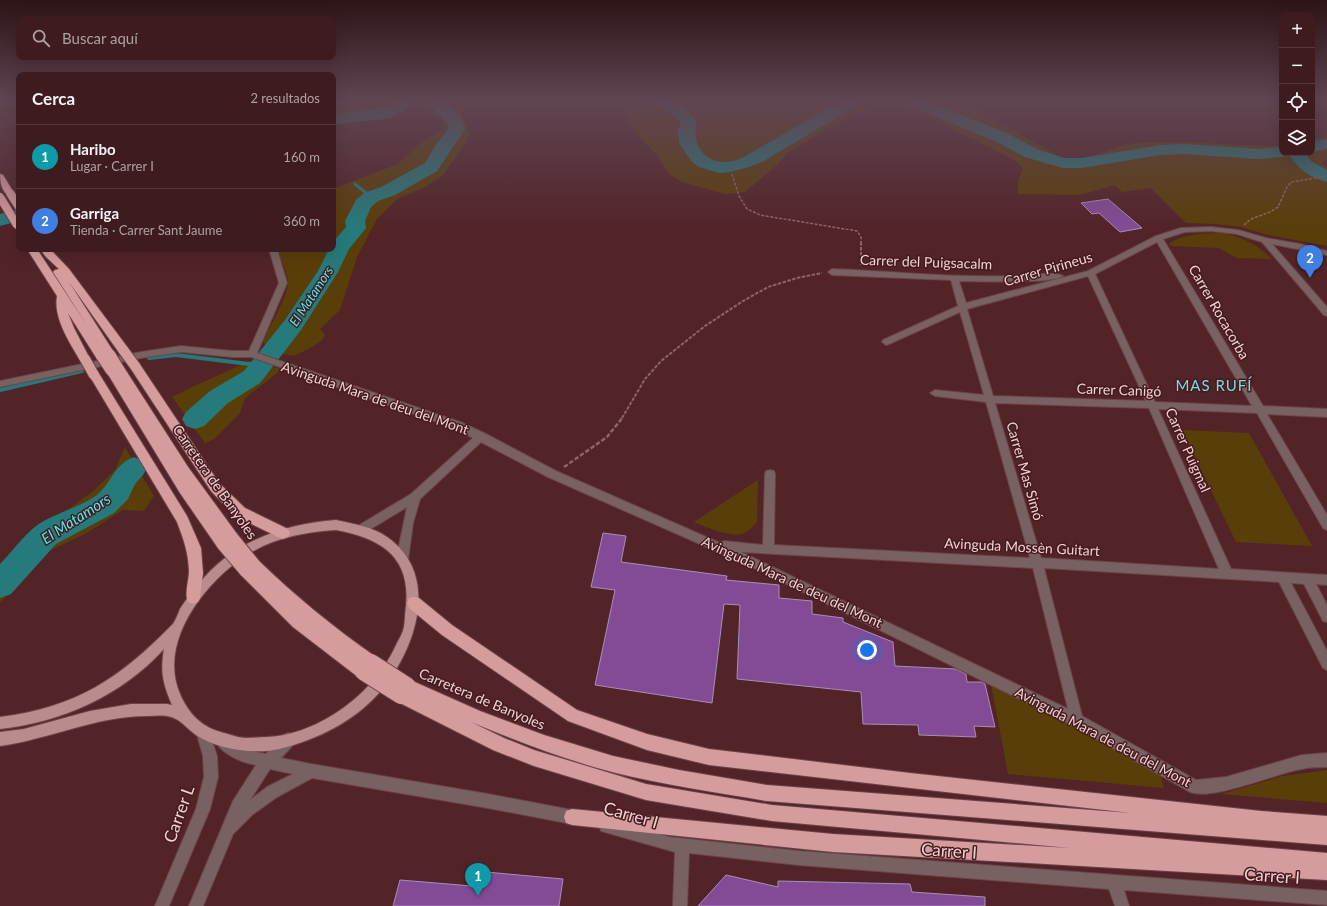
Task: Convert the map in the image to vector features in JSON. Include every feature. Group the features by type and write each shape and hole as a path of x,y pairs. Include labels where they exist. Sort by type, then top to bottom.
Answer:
{"highway":[{"path":"0,177 16,202"},
{"path":"0,196 16,223"},
{"path":"34,252 62,297 106,355"},
{"path":"47,253 61,265 96,310 216,487 240,512 282,533"},
{"path":"47,253 184,489 250,568 298,622 405,691 499,744 534,758 653,793 772,813 1327,862"},
{"path":"62,297 60,305 67,323 85,359 182,520 194,548 196,573 193,598"},
{"path":"414,603 447,630 573,716 647,742 709,757 910,781 1253,818 1327,824"},
{"name":"Carretera de Banyoles","path":"405,691 510,731 593,759 687,780 767,793 1327,837"},
{"path":"572,817 833,843 1327,871"}],"main road":[{"path":"336,525 360,530 384,541 402,560 411,580 414,603 411,623 405,644 394,665 378,685 360,703 337,719 313,732 288,740 263,744 239,744 218,739 202,731 184,716 173,697 168,674 170,651 177,627 193,598 212,576 233,558 257,543 282,533 310,526 336,525"},
{"path":"0,723 49,715 82,702 120,680 146,659 177,627"},
{"path":"0,739 24,736 90,717 130,710 167,710 184,716"}],"street":[{"path":"0,200 16,197"},
{"name":"Carrer Pirineus","path":"886,342 963,307 1091,273 1160,238 1184,230 1204,229 1244,233 1265,240 1300,246 1327,253"},
{"name":"Carrer Rocacorba","path":"1160,238 1327,525"},
{"path":"1265,240 1327,313"},
{"path":"0,384 141,354 181,349 255,355 283,283 274,252"},
{"name":"Carrer del Puigsacalm","path":"832,272 954,277 1038,278 1091,273"},
{"name":"Carrer Puigmal","path":"1091,273 1152,405 1227,574"},
{"name":"Carrer Mas Simó","path":"954,277 1037,562 1078,720"},
{"name":"Avinguda Mara de deu del Mont","path":"255,355 457,425 481,436 554,475 716,545 1078,720 1195,787 1226,784 1302,762 1327,760"},
{"name":"Carrer Canigó","path":"935,393 990,399 1327,413"},
{"path":"360,530 415,497 481,436"},
{"path":"768,550 770,474"},
{"path":"402,560 408,523 415,497"},
{"name":"Avinguda Mossèn Guitart","path":"716,545 768,550 1037,562 1327,580"},
{"path":"1283,578 1327,664"},
{"path":"1307,578 1327,617"},
{"name":"Carrer L","path":"162,906 203,809 211,777 210,756 202,731"},
{"name":"Carrer I","path":"218,739 244,756 269,762 311,771 572,817 669,844 682,846 799,858 1327,898"},
{"path":"196,906 238,806 261,769 288,740"},
{"path":"226,834 247,810 272,792 311,771"},
{"path":"680,906 682,846"},
{"path":"1114,882 1122,906"}],"path":[{"path":"732,174 739,196 747,209 760,215 857,231 861,236 861,272"},
{"path":"1244,233 1244,225 1248,221 1280,206 1287,186 1291,182 1327,176"},
{"path":"554,475 607,437 622,420 645,379 660,360 705,326 752,295 768,287 797,278 832,272"}],"shaded area":[{"path":"421,143 465,143 443,175 425,187 397,199 377,219 357,257 340,310 320,329 325,335 322,340 294,356 272,352 263,342 282,303 288,281 278,252 336,252 336,188 398,164"},
{"path":"646,143 803,143 788,152 778,164 745,192 725,194 682,182 670,175 658,157"},
{"path":"981,143 1036,143 1061,157 1075,159 1091,156 1125,145 1138,143 1207,143 1279,146 1279,156 1315,156 1315,143 1327,143 1327,159 1322,163 1327,167 1327,246 1264,234 1241,227 1186,223 1151,188 1122,192 1114,185 1080,195 1018,194 1018,180 1023,169 1016,161"},
{"path":"1220,233 1235,236 1254,245 1272,259 1237,258 1219,248 1171,246 1169,244 1175,240 1187,236"},
{"path":"250,361 282,369 245,398 240,413 214,439 205,443 172,397"},
{"path":"1182,430 1249,433 1312,546 1236,542"},
{"path":"125,447 154,496 144,511 123,510 85,534 34,558 22,579 0,603 0,565 23,542 92,492 115,470"},
{"path":"758,480 757,522 747,532 733,535 694,522"},
{"path":"991,684 1077,726 1160,775 1164,788 1008,774"},
{"path":"1327,770 1327,803 1221,794 1283,776"}],"building":[{"path":"1108,199 1142,228 1120,232 1099,213 1092,214 1081,203"},
{"path":"603,533 626,536 621,562 727,576 726,580 779,585 779,598 812,601 812,614 843,618 843,622 893,642 895,666 956,669 966,674 967,682 982,682 985,684 995,727 974,726 976,737 919,735 918,725 863,724 861,692 737,679 740,605 724,604 712,703 595,685 615,590 591,587"},
{"path":"475,871 563,879 559,906 393,906 400,880 472,886"},
{"path":"726,875 778,887 778,881 910,884 912,892 985,897 985,906 698,906"}],"waterway":[{"name":"El Matamors","path":"195,419 219,397 252,377 293,325 328,272 340,247 356,228 355,221 363,204 371,197 388,191 431,167 446,143"},
{"path":"688,143 694,154 701,161 720,167 737,166 756,158 781,143"},
{"path":"1013,143 1031,153 1063,163 1082,163 1160,150 1184,149 1259,154 1279,152"},
{"path":"1315,146 1327,144"},
{"path":"1298,156 1305,165 1327,177"},
{"path":"355,184 371,197"},
{"path":"0,220 16,216"},
{"path":"149,358 176,355 249,364 260,367"},
{"path":"0,390 82,371"},
{"name":"El Matamors","path":"0,585 46,535 104,505 118,491 125,477 134,468"}],"place":[{"name":"Garriga","path":"1310,278"},
{"name":"Haribo","path":"478,896"}],"district":[{"name":"MAS RUFÍ","path":"1214,386"}]}
